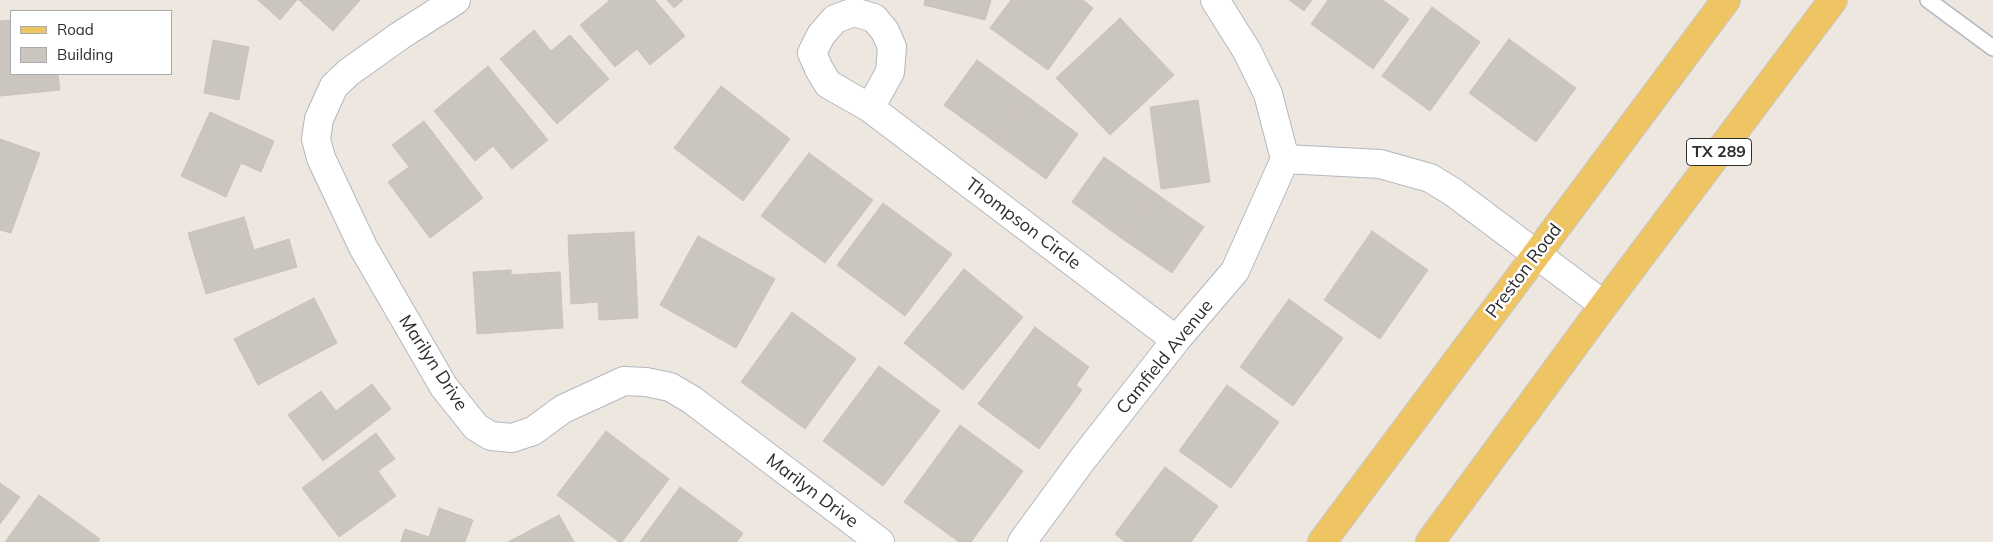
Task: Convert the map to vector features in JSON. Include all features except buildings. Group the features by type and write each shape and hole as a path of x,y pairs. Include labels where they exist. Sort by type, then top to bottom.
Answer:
{"main road":[{"name":"Preston Road","path":"1322,542 1726,0"},
{"name":"TX 289","path":"1430,542 1604,305 1834,0"}],"street":[{"path":"1215,0 1247,51 1268,94 1286,159 1380,164 1430,178 1453,192 1604,305"},
{"name":"Marilyn Drive","path":"452,1 349,72 334,86 319,119 316,139 320,158 363,247 444,387 476,428 491,436 512,438 533,431 562,409 624,381 646,382 670,387 692,400 880,542"},
{"name":"Thompson Circle","path":"870,108 1176,340"},
{"name":"Camfield Avenue","path":"1022,542 1082,460 1176,340 1235,271 1286,159"}],"lane":[{"path":"1928,0 1993,48"}]}
